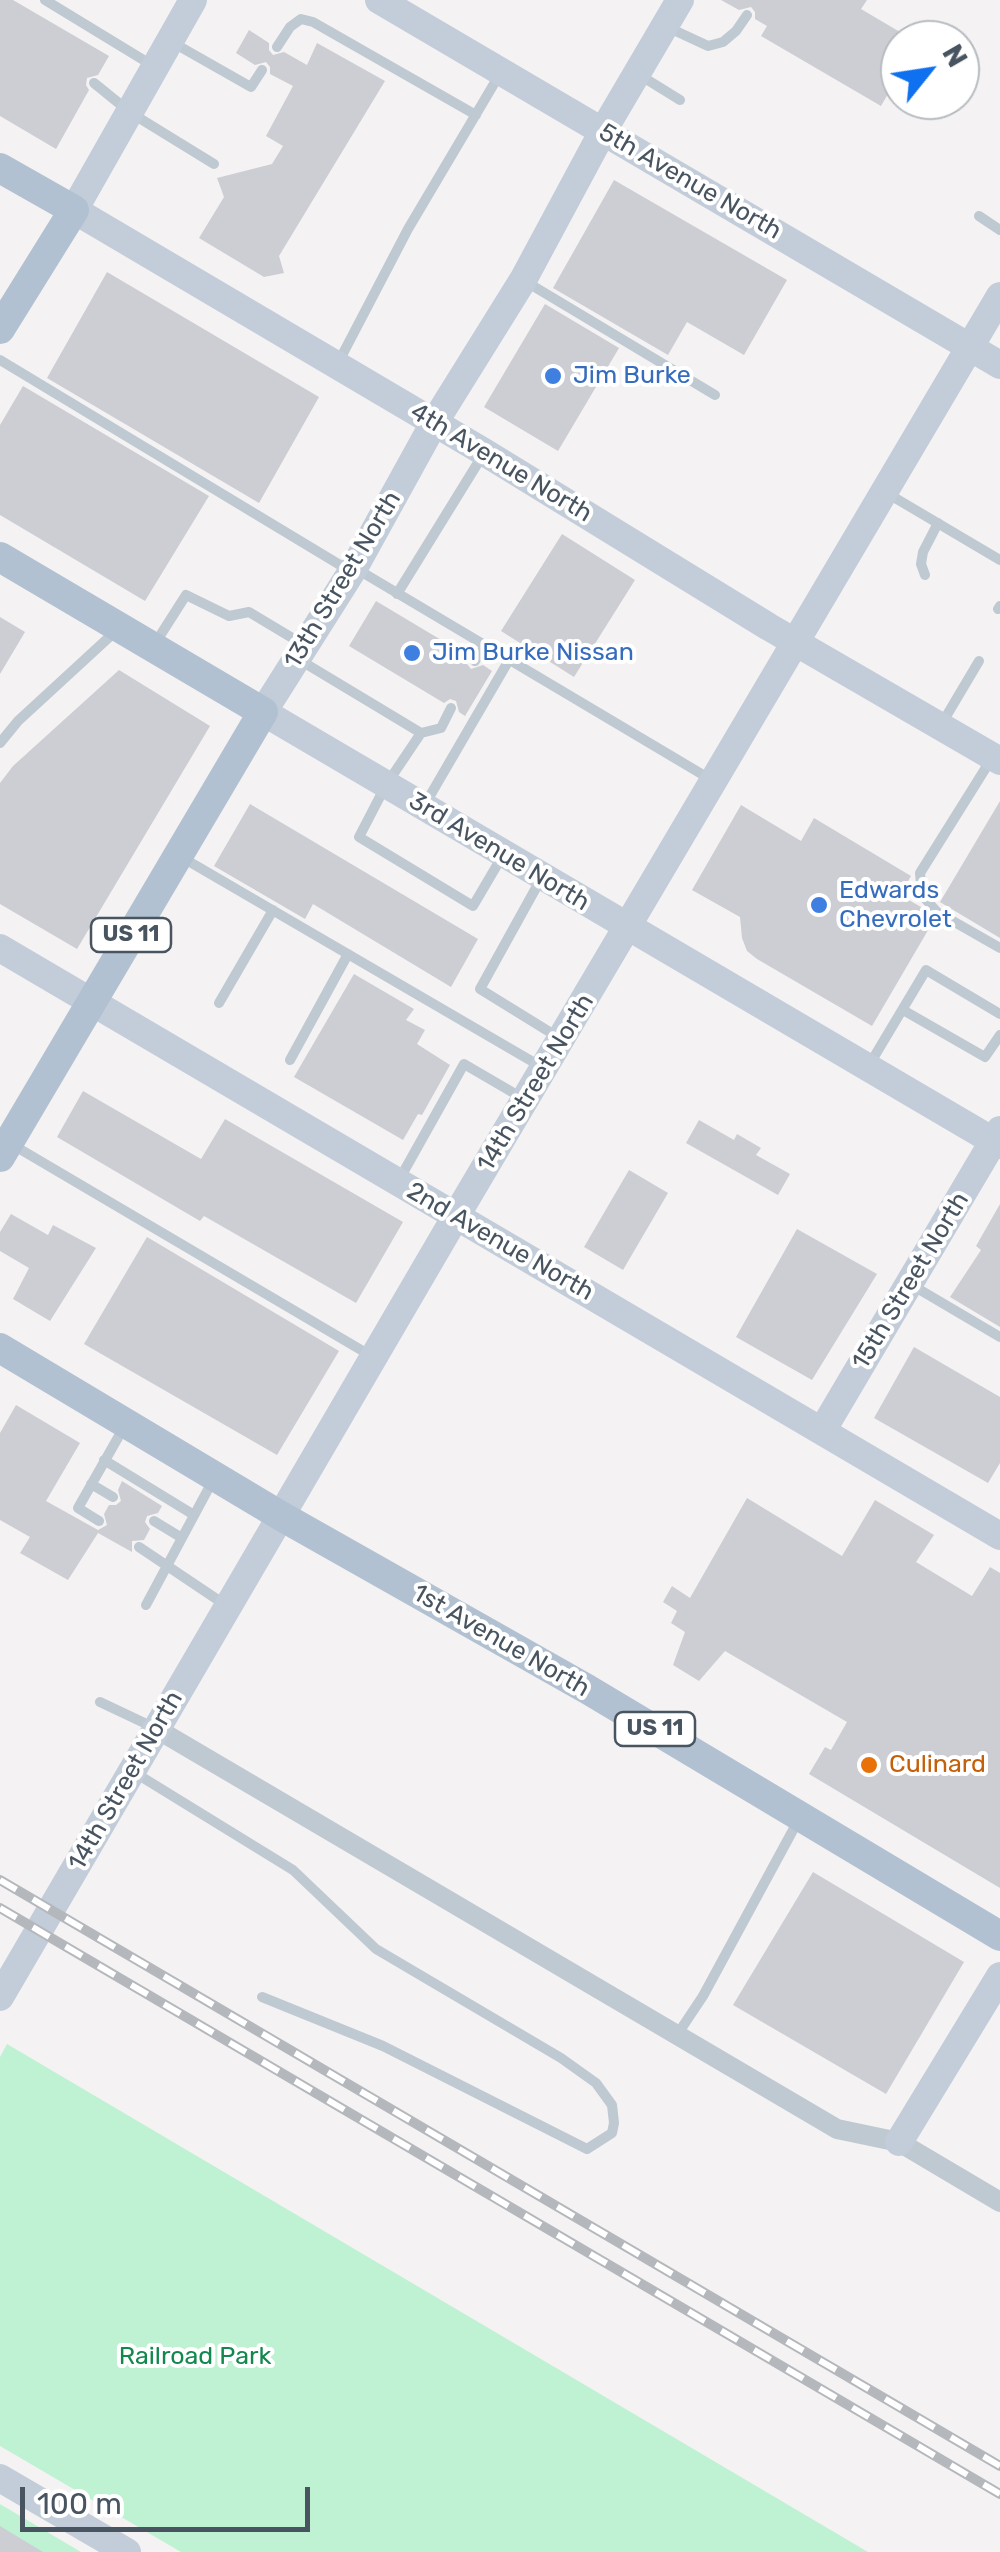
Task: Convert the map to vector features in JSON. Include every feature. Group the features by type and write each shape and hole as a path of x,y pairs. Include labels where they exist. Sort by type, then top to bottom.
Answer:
{"main road":[{"name":"4th Avenue North","path":"0,168 74,210"},
{"path":"0,329 74,210"},
{"name":"3rd Avenue North","path":"0,557 262,712"},
{"name":"13th Street North","path":"3,1145 262,712"},
{"name":"1st Avenue North","path":"0,1348 1000,1936"}],"street":[{"path":"74,210 192,0"},
{"name":"5th Avenue North","path":"379,0 1000,365"},
{"name":"13th Street North","path":"262,712 353,570 680,0"},
{"name":"4th Avenue North","path":"74,210 996,759"},
{"name":"14th Street North","path":"7,1986 1000,296"},
{"name":"3rd Avenue North","path":"262,712 868,1068 998,1139"},
{"name":"2nd Avenue North","path":"0,948 1000,1536"},
{"name":"15th Street North","path":"822,1432 998,1139"},
{"path":"156,1728 837,2129 899,2142 1000,2202"},
{"path":"899,2142 1000,1976"},
{"path":"0,2478 127,2552"}],"lane":[{"path":"46,0 156,67"},
{"path":"665,26 708,46 723,42 747,15"},
{"path":"277,48 290,27 301,19 313,22 476,115"},
{"path":"170,42 252,87 262,70"},
{"path":"337,364 408,229 501,72"},
{"path":"637,74 680,100"},
{"path":"94,82 131,112 214,164"},
{"path":"979,216 1000,230"},
{"path":"522,280 716,395"},
{"path":"0,360 715,781"},
{"path":"396,594 484,452"},
{"path":"884,492 1000,560"},
{"path":"925,575 921,564 923,552 938,523"},
{"path":"153,648 186,595 229,616 249,612 421,733"},
{"path":"0,742 120,628"},
{"path":"476,661 485,646"},
{"path":"423,807 509,660"},
{"path":"940,726 979,661"},
{"path":"451,708 441,728 421,733 386,785 359,836 473,906 504,854"},
{"path":"996,759 920,874 922,895 937,912 1000,948"},
{"path":"178,855 544,1068"},
{"path":"542,877 480,990 562,1039"},
{"path":"219,1004 273,910"},
{"path":"290,1060 348,954"},
{"path":"868,1068 926,970 1000,1014"},
{"path":"903,1010 985,1058 1000,1034"},
{"path":"398,1182 464,1064 525,1100"},
{"path":"3,1145 374,1358"},
{"path":"909,1284 1000,1337"},
{"path":"99,1522 78,1508 126,1423"},
{"path":"104,1460 194,1516"},
{"path":"146,1604 215,1476"},
{"path":"91,1484 113,1497"},
{"path":"154,1521 182,1538"},
{"path":"139,1548 228,1606"},
{"path":"100,1702 156,1728"},
{"path":"131,1771 294,1870 376,1950 596,2082 612,2105 612,2133 586,2149 382,2046 262,1997"},
{"path":"676,2036 703,1996 799,1819"}],"green space":[{"name":"Railroad Park","path":"7,2044 868,2552 181,2552 0,2446 0,2057"},
{"path":"0,2504 81,2552 0,2552"}],"building":[{"path":"0,0 13,0 109,56 98,75 87,78 89,90 56,149 0,116"},
{"path":"721,0 867,0 861,9 880,20 880,105 761,36 767,26 755,19 751,7 739,10"},
{"path":"249,30 269,43 273,55 284,52 307,65 317,43 385,81 279,256 284,273 264,277 199,238 224,197 217,178 272,164 283,146 266,136 293,86 270,74 266,62 255,65 236,53"},
{"path":"614,180 787,280 744,355 687,322 668,355 553,288"},
{"path":"107,272 319,397 259,503 47,378"},
{"name":"Jim Burke","path":"545,304 619,348 558,451 484,407"},
{"path":"23,386 209,496 145,601 0,515 0,425"},
{"path":"562,534 635,580 574,677 501,631"},
{"name":"Jim Burke Nissan","path":"376,601 468,656 471,669 483,665 492,671 465,716 459,712 456,701 444,703 349,646"},
{"path":"0,617 25,632 0,674"},
{"path":"119,670 210,726 77,949 0,904 0,783 13,766"},
{"path":"1000,801 1000,938 940,902"},
{"path":"250,804 478,939 451,987 313,904 305,919 214,866"},
{"name":"Edwards Chevrolet","path":"741,805 801,841 814,818 911,876 900,895 934,920 872,1026 757,959 747,951 740,917 692,890"},
{"path":"354,974 414,1009 406,1020 425,1030 417,1044 450,1065 403,1140 294,1077"},
{"path":"83,1091 201,1159 225,1119 403,1222 356,1303 204,1216 200,1221 57,1137"},
{"path":"699,1120 734,1140 737,1134 761,1148 756,1155 790,1174 778,1195 686,1143"},
{"path":"629,1170 668,1193 623,1270 584,1247"},
{"path":"1000,1204 1000,1327 950,1297 981,1250 976,1246"},
{"path":"11,1214 48,1235 53,1225 96,1248 50,1321 13,1299 29,1268 0,1251 0,1232"},
{"path":"797,1229 877,1274 812,1380 736,1337"},
{"path":"147,1237 339,1351 277,1455 84,1344"},
{"path":"914,1347 1000,1397 1000,1463 988,1483 874,1418"},
{"path":"16,1405 80,1443 46,1501 98,1530 107,1525 104,1514 109,1505 121,1501 118,1490 122,1481 162,1506 158,1513 147,1516 145,1522 150,1529 144,1540 132,1541 132,1552 98,1533 68,1580 20,1553 30,1537 0,1520 0,1433"},
{"path":"747,1498 842,1556 875,1500 934,1535 916,1562 972,1596 990,1567 1000,1573 1000,1888 809,1774 825,1747 831,1750 847,1722 725,1651 699,1681 673,1665 685,1632 671,1623 677,1611 663,1602 672,1586 690,1598"},
{"path":"813,1872 964,1962 886,2094 733,2005"},
{"path":"0,2526 43,2552 0,2552"}],"railway":[{"path":"0,1880 1000,2466"},
{"path":"0,1908 1000,2494"}],"place":[{"name":"Jim Burke","path":"553,376"},
{"name":"Jim Burke Nissan","path":"412,653"},
{"name":"Edwards Chevrolet","path":"819,905"},
{"name":"Culinard","path":"869,1765"}]}
